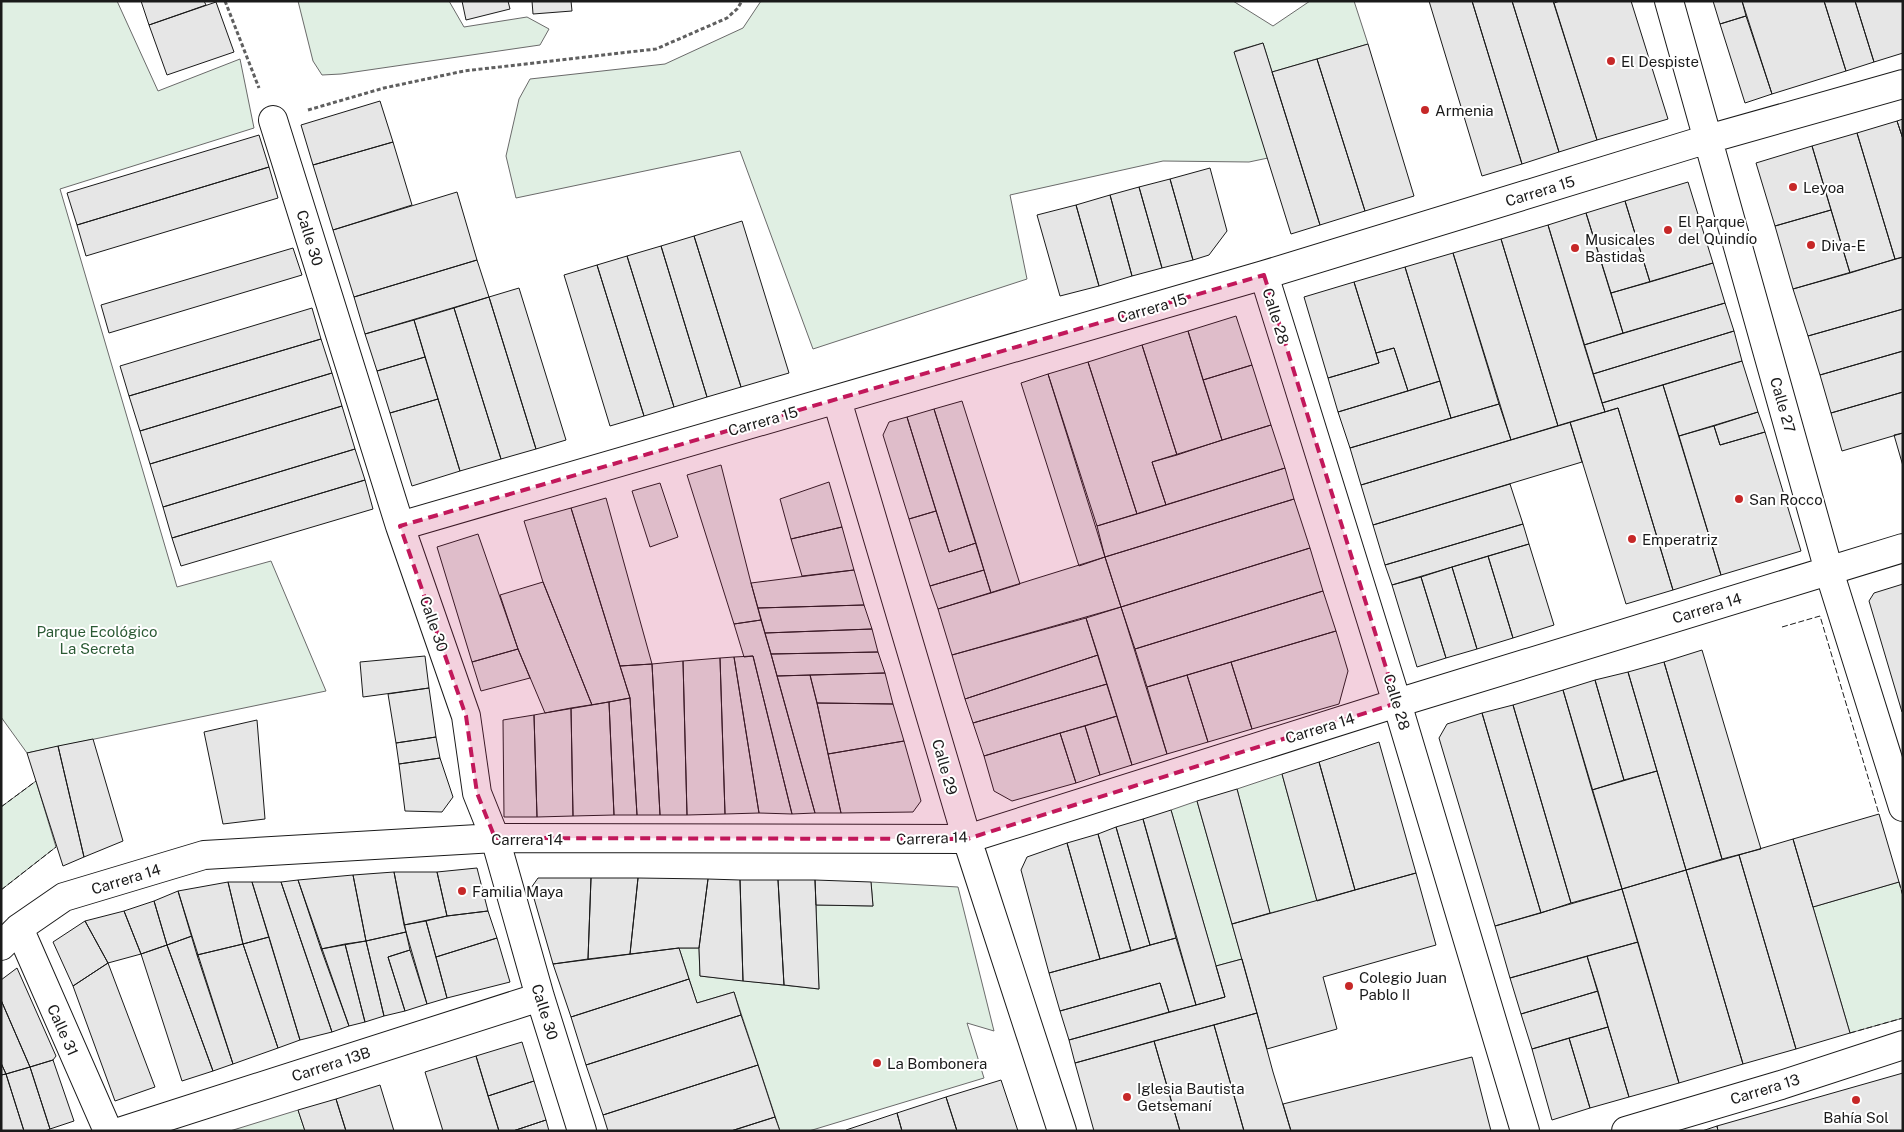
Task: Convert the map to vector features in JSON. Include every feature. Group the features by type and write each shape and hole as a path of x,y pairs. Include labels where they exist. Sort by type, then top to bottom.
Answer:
{"street":[{"name":"Calle 27","path":"1669,1 1830,571 1903,807"},
{"name":"Carrera 15","path":"400,526 1264,276 1708,139 1903,84"},
{"name":"Calle 30","path":"273,120 400,526 466,716 477,792 496,838 540,997 582,1131"},
{"name":"Calle 28","path":"1264,276 1397,703 1525,1131"},
{"name":"Calle 29","path":"837,400 966,839 1062,1131"},
{"name":"Carrera 14","path":"10,937 64,897 204,855 496,838 966,839 1397,703 1903,548"},
{"name":"Calle 31","path":"10,937 108,1131"},
{"name":"Carrera 13B","path":"122,1131 540,997"},
{"name":"Carrera 13","path":"1626,1131 1780,1085 1903,1045"}],"path":[{"path":"225,1 273,120 384,88 464,72 656,49 727,18 737,10 742,1"}],"highlighted area":[{"path":"1264,275 1397,703 967,839 495,838 477,793 466,716 400,526"}],"green space":[{"name":"Parque Ecológico La Secreta","path":"1,1 117,1 158,91 240,59 254,128 60,189 177,587 271,561 326,691 27,753 1,717"},
{"path":"298,1 449,1 464,27 527,17 549,29 540,45 341,74 322,75 313,61"},
{"path":"761,1 1233,1 1273,26 1310,1 1354,1 1368,44 1272,72 1263,43 1235,51 1268,158 1249,162 1163,161 1010,195 1027,279 813,349 740,151 516,198 506,156 519,99 530,79 665,64 743,28"},
{"path":"1282,774 1317,901 1270,913 1237,789"},
{"path":"36,781 56,847 1,890 1,807"},
{"path":"1197,801 1242,959 1216,966 1171,810"},
{"path":"871,882 958,887 994,1031 967,1023 984,1078 809,1131 780,1131 734,992 697,1003 679,948 699,948 700,976 819,989 816,905 873,906"},
{"path":"1899,882 1903,896 1903,1018 1850,1033 1813,907"},
{"path":"298,1110 305,1131 230,1131"}],"building":[{"path":"141,1 204,1 206,5 149,25"},
{"path":"462,1 508,1 510,9 466,20"},
{"path":"532,1 571,1 572,11 533,14"},
{"path":"1429,1 1472,1 1522,164 1482,176"},
{"path":"1472,1 1512,1 1559,152 1522,164"},
{"path":"1512,1 1553,1 1597,140 1559,152"},
{"name":"El Despiste","path":"1560,1 1631,1 1668,119 1597,140 1554,3"},
{"path":"1713,1 1742,1 1746,16 1720,24"},
{"path":"1742,1 1824,1 1846,71 1772,94"},
{"path":"1824,1 1855,1 1874,62 1846,71"},
{"path":"1855,1 1903,1 1903,53 1874,62"},
{"path":"216,2 234,52 167,75 149,25"},
{"path":"1746,16 1772,94 1745,103 1720,24"},
{"path":"1263,43 1320,225 1291,234 1234,52"},
{"path":"1368,44 1414,196 1365,211 1317,59"},
{"path":"1317,59 1365,211 1320,225 1272,72"},
{"path":"380,101 393,142 313,165 301,125"},
{"path":"1903,119 1903,139 1897,121"},
{"path":"1897,121 1903,139 1903,257 1895,259 1857,133"},
{"path":"1857,133 1895,259 1850,273 1812,146"},
{"path":"259,135 269,167 77,225 67,193"},
{"path":"393,142 412,205 333,230 313,165"},
{"path":"1812,146 1831,210 1775,226 1756,163"},
{"path":"269,167 278,198 86,256 77,225"},
{"path":"1210,168 1227,231 1209,255 1193,260 1170,179"},
{"path":"1170,179 1193,260 1162,268 1139,187"},
{"path":"1688,182 1713,263 1650,282 1625,201"},
{"path":"1139,187 1162,268 1132,276 1110,195"},
{"path":"457,192 477,260 354,297 333,230"},
{"path":"1110,195 1132,276 1099,286 1076,205"},
{"path":"1625,201 1650,282 1611,293 1586,213"},
{"path":"1076,205 1099,286 1060,296 1037,215"},
{"path":"1831,210 1850,273 1793,289 1775,226"},
{"path":"1586,213 1623,333 1584,345 1548,225"},
{"path":"742,221 789,373 741,387 694,236"},
{"path":"1548,225 1605,412 1558,426 1501,239"},
{"path":"694,236 741,387 707,397 661,246"},
{"path":"1501,239 1558,426 1511,440 1453,253"},
{"path":"661,246 707,397 674,407 627,256"},
{"path":"293,248 302,275 109,333 101,305"},
{"path":"1453,253 1499,404 1451,418 1405,267"},
{"path":"627,256 674,407 644,416 597,265"},
{"path":"1903,257 1903,309 1808,336 1793,289"},
{"path":"477,260 489,297 365,334 354,297"},
{"path":"1713,263 1725,303 1623,333 1611,293"},
{"path":"597,265 644,416 610,426 564,275"},
{"path":"1405,267 1440,381 1408,391 1394,348 1376,353 1354,282"},
{"path":"1354,282 1379,363 1328,378 1304,297"},
{"path":"519,288 566,440 536,449 489,297"},
{"path":"489,297 536,449 501,459 454,308"},
{"path":"1725,303 1734,331 1593,374 1584,345"},
{"path":"312,308 321,339 129,396 120,366"},
{"path":"454,308 501,459 460,471 414,320"},
{"path":"1903,309 1903,351 1820,375 1808,336"},
{"path":"1236,316 1252,365 1203,380 1188,331"},
{"path":"414,320 425,357 377,371 365,334"},
{"path":"1188,331 1222,440 1177,455 1142,345"},
{"path":"1734,331 1742,361 1602,403 1593,374"},
{"path":"321,339 332,373 140,431 129,396"},
{"path":"1142,345 1177,455 1152,462 1166,505 1137,514 1088,362"},
{"path":"1394,348 1408,391 1338,412 1328,378 1379,363 1376,353"},
{"path":"1903,351 1903,392 1831,413 1820,375"},
{"path":"425,357 438,399 390,413 377,371"},
{"path":"1742,361 1758,412 1679,436 1663,385"},
{"path":"1088,362 1137,514 1097,526 1048,374"},
{"path":"1252,365 1271,425 1222,440 1203,380"},
{"path":"332,373 342,406 150,464 140,431"},
{"path":"1048,374 1105,557 1079,566 1021,383"},
{"path":"1440,381 1451,418 1350,448 1338,412"},
{"path":"1663,385 1721,575 1673,590 1618,408 1605,412 1602,403"},
{"path":"1903,392 1903,433 1842,451 1831,413"},
{"path":"438,399 460,471 412,486 390,413"},
{"path":"962,401 1020,584 991,593 934,409"},
{"path":"1499,404 1511,440 1361,485 1350,448"},
{"path":"342,406 355,449 163,507 150,464"},
{"name":"Emperatriz","path":"1618,408 1673,590 1626,604 1570,422"},
{"path":"934,409 976,543 949,552 907,417"},
{"path":"1758,412 1765,432 1720,445 1714,426"},
{"path":"907,417 936,511 909,519 883,435 889,422"},
{"path":"1570,422 1582,462 1373,525 1361,485"},
{"path":"1271,425 1285,468 1166,505 1152,462"},
{"path":"1714,426 1720,445 1765,432 1801,551 1721,575 1679,436"},
{"path":"1903,433 1903,466 1894,435"},
{"path":"355,449 365,480 172,538 163,507"},
{"path":"721,465 761,620 734,624 687,475"},
{"path":"1285,468 1294,499 1105,557 1097,526"},
{"path":"365,480 373,509 181,566 172,538"},
{"path":"829,482 842,527 791,539 780,499"},
{"path":"660,483 678,537 650,547 632,491"},
{"path":"1510,484 1523,524 1385,565 1373,525"},
{"path":"606,498 652,664 620,666 571,508"},
{"path":"1294,499 1310,548 1121,607 1105,557"},
{"path":"571,508 630,698 592,705 543,582 524,521"},
{"path":"936,511 949,552 976,543 984,570 930,586 909,519"},
{"path":"1523,524 1529,544 1392,585 1385,565"},
{"path":"842,527 854,570 802,576 791,539"},
{"path":"478,534 518,649 472,662 437,547"},
{"path":"1529,544 1554,625 1513,638 1488,556"},
{"path":"1310,548 1323,591 1135,649 1121,607"},
{"path":"1488,556 1513,638 1477,649 1452,567"},
{"path":"1105,557 1121,607 952,655 938,609"},
{"path":"1452,567 1477,649 1446,658 1421,577"},
{"path":"854,570 864,605 758,608 751,583"},
{"path":"984,570 991,593 938,609 930,586"},
{"path":"1421,577 1446,658 1417,667 1392,585"},
{"path":"543,582 592,705 545,713 518,649 500,595"},
{"path":"1903,584 1902,712 1869,601 1874,593"},
{"path":"1323,591 1336,631 1147,687 1135,649"},
{"path":"864,605 872,629 765,633 758,608"},
{"path":"1121,607 1167,754 1132,765 1086,618"},
{"path":"1086,618 1098,655 965,699 952,655"},
{"path":"761,620 815,813 792,814 753,656 744,657 734,624"},
{"path":"872,629 878,652 771,654 765,633"},
{"path":"1336,631 1348,671 1339,704 1252,729 1231,662"},
{"path":"518,649 530,678 481,691 472,662"},
{"path":"1702,650 1761,849 1722,859 1664,662"},
{"path":"878,652 885,673 777,676 771,654"},
{"path":"1098,655 1107,684 973,723 965,699"},
{"path":"425,656 429,688 363,697 360,662"},
{"path":"753,656 792,814 759,813 734,657"},
{"path":"734,657 759,813 725,814 720,658"},
{"path":"720,658 725,814 687,815 683,661"},
{"path":"683,661 687,815 660,815 652,664"},
{"path":"1231,662 1252,729 1208,742 1187,675"},
{"path":"1664,662 1722,859 1686,870 1628,672"},
{"path":"652,664 660,815 637,815 630,698 620,666"},
{"path":"1628,672 1657,771 1624,780 1595,680"},
{"path":"885,673 893,704 817,703 810,675"},
{"path":"810,675 841,813 815,813 777,676"},
{"path":"1187,675 1208,742 1167,754 1147,687"},
{"path":"1595,680 1624,780 1592,790 1563,690"},
{"path":"1107,684 1117,716 984,756 973,723"},
{"path":"429,688 436,737 396,743 388,694"},
{"path":"1563,690 1622,889 1571,903 1513,705"},
{"path":"630,698 637,815 614,815 609,702"},
{"path":"609,702 614,815 573,816 571,708"},
{"path":"817,703 893,704 904,741 828,754"},
{"path":"1513,705 1571,903 1541,913 1482,713"},
{"path":"571,708 573,816 537,817 534,715"},
{"path":"1482,713 1541,913 1495,926 1439,738 1447,724"},
{"path":"534,715 537,817 504,817 503,720"},
{"path":"1117,716 1132,765 1100,775 1085,726"},
{"path":"257,720 265,819 223,824 204,732"},
{"path":"1085,726 1100,775 1076,783 1060,733"},
{"path":"1060,733 1076,783 1012,801 994,791 984,756"},
{"path":"436,737 440,758 399,764 396,743"},
{"path":"93,739 123,841 84,857 58,746"},
{"path":"904,741 921,801 913,812 841,813 828,754"},
{"path":"1379,742 1416,873 1355,890 1319,762"},
{"path":"58,746 84,857 63,866 27,753"},
{"path":"440,758 453,797 442,812 405,811 399,764"},
{"path":"1319,762 1355,890 1317,901 1282,774"},
{"path":"1657,771 1686,870 1622,889 1592,790"},
{"path":"1237,789 1270,913 1232,924 1197,801"},
{"path":"1171,810 1225,997 1196,1005 1143,819"},
{"path":"1879,814 1899,882 1813,907 1793,839"},
{"path":"1143,819 1176,938 1150,945 1116,827"},
{"path":"1116,827 1150,945 1131,951 1098,834"},
{"path":"1098,834 1131,951 1100,959 1067,843"},
{"path":"1793,839 1850,1033 1796,1049 1739,855"},
{"path":"1067,843 1100,959 1049,973 1021,870 1027,857"},
{"path":"1739,855 1796,1049 1743,1064 1686,870"},
{"name":"Familia Maya","path":"477,868 488,911 447,916 437,872"},
{"path":"1686,870 1743,1064 1679,1083 1622,889"},
{"path":"394,872 406,932 366,941 353,875"},
{"path":"394,872 437,872 447,916 404,925"},
{"path":"1416,873 1436,945 1323,977 1337,1029 1267,1049 1232,924"},
{"path":"353,875 366,941 321,949 298,880"},
{"path":"538,878 591,878 588,959 553,964 531,888"},
{"path":"591,878 638,878 630,954 588,959"},
{"path":"638,878 708,879 699,948 679,948 630,954"},
{"path":"708,879 740,880 743,981 700,976 699,948"},
{"path":"298,880 349,1026 332,1032 281,882"},
{"path":"740,880 778,880 784,985 743,981"},
{"path":"778,880 815,880 819,989 784,985"},
{"path":"815,880 871,882 873,906 816,905"},
{"path":"228,882 252,882 269,937 243,944"},
{"path":"228,882 243,944 197,955 178,891"},
{"path":"252,882 281,882 332,1032 300,1040"},
{"path":"1622,889 1638,942 1510,978 1495,926"},
{"path":"178,891 192,936 167,945 154,901"},
{"path":"154,901 167,945 141,954 124,911"},
{"path":"124,911 141,954 108,963 85,921"},
{"path":"488,911 497,938 436,957 426,921 447,916"},
{"path":"85,921 108,963 73,986 53,942"},
{"path":"426,921 447,998 427,1004 404,925"},
{"path":"406,932 410,950 388,957 405,1011 384,1016 366,941"},
{"path":"192,936 233,1064 213,1071 167,945"},
{"path":"269,937 300,1040 278,1048 243,944"},
{"path":"497,938 510,982 447,998 436,957"},
{"path":"1176,938 1196,1005 1169,1012 1160,983 1060,1011 1049,973"},
{"path":"366,941 384,1016 365,1022 345,944"},
{"path":"1638,942 1679,1083 1629,1097 1587,956"},
{"path":"243,944 278,1048 233,1064 197,955"},
{"path":"345,944 365,1022 349,1026 321,949"},
{"path":"167,945 213,1071 182,1081 141,954"},
{"path":"679,948 689,979 571,1017 553,964"},
{"path":"410,950 427,1004 405,1011 388,957"},
{"path":"1587,956 1598,991 1521,1014 1510,978"},
{"path":"1242,959 1257,1013 1075,1063 1069,1040 1225,997 1216,966"},
{"path":"108,963 155,1087 115,1101 73,986"},
{"path":"17,968 56,1056 53,1060 30,1067 1,1000 1,980"},
{"path":"689,979 697,1003 734,992 741,1015 586,1065 571,1017"},
{"path":"1160,983 1169,1012 1069,1040 1060,1011"},
{"path":"1598,991 1608,1027 1532,1049 1521,1014"},
{"path":"1,1000 30,1067 6,1074 1,1063"},
{"path":"1257,1013 1291,1131 1244,1131 1214,1025"},
{"path":"741,1015 758,1065 603,1115 586,1065"},
{"path":"1214,1025 1244,1131 1180,1131 1154,1041"},
{"path":"1608,1027 1629,1097 1590,1108 1569,1038"},
{"path":"1569,1038 1590,1108 1552,1120 1532,1049"},
{"name":"Iglesia Bautista Getsemaní","path":"1154,1041 1180,1131 1094,1131 1075,1063"},
{"path":"522,1042 534,1081 488,1096 476,1056"},
{"path":"476,1056 499,1131 443,1131 425,1072"},
{"path":"1472,1057 1491,1131 1291,1131 1283,1104"},
{"path":"53,1060 74,1121 50,1129 30,1067"},
{"path":"1,1063 6,1074 1,1075"},
{"path":"758,1065 775,1117 731,1131 608,1131 603,1115"},
{"path":"30,1067 50,1129 45,1131 24,1131 6,1074"},
{"name":"Bahía Sol","path":"1903,1073 1903,1131 1718,1131 1717,1126"},
{"path":"6,1074 24,1131 1,1131 1,1075"},
{"path":"1001,1080 1018,1131 957,1131 946,1097"},
{"path":"534,1081 546,1120 513,1131 499,1131 488,1096"},
{"path":"380,1085 394,1131 346,1131 336,1099"},
{"path":"946,1097 957,1131 902,1131 897,1113"},
{"path":"336,1099 346,1131 305,1131 298,1110"},
{"path":"897,1113 902,1131 846,1130"},
{"path":"775,1117 780,1131 731,1131"},
{"path":"546,1120 549,1131 513,1131"},
{"path":"1717,1126 1718,1131 1702,1131"}],"fence":[{"path":"1782,627 1820,616 1879,814"},
{"path":"1,807 36,781"},
{"path":"1,890 56,847"},
{"path":"1899,882 1903,896"},
{"path":"1850,1033 1903,1018"}],"place":[{"name":"El Despiste","path":"1611,61"},
{"name":"Armenia","path":"1425,110"},
{"name":"Leyoa","path":"1793,187"},
{"name":"El Parque del Quindío","path":"1668,230"},
{"name":"Diva-E","path":"1811,245"},
{"name":"Musicales Bastidas","path":"1575,248"},
{"name":"San Rocco","path":"1739,499"},
{"name":"Emperatriz","path":"1632,539"},
{"name":"Familia Maya","path":"462,891"},
{"name":"Colegio Juan Pablo II","path":"1349,986"},
{"name":"La Bombonera","path":"877,1063"},
{"name":"Iglesia Bautista Getsemaní","path":"1127,1097"},
{"name":"Bahía Sol","path":"1856,1100"}]}
